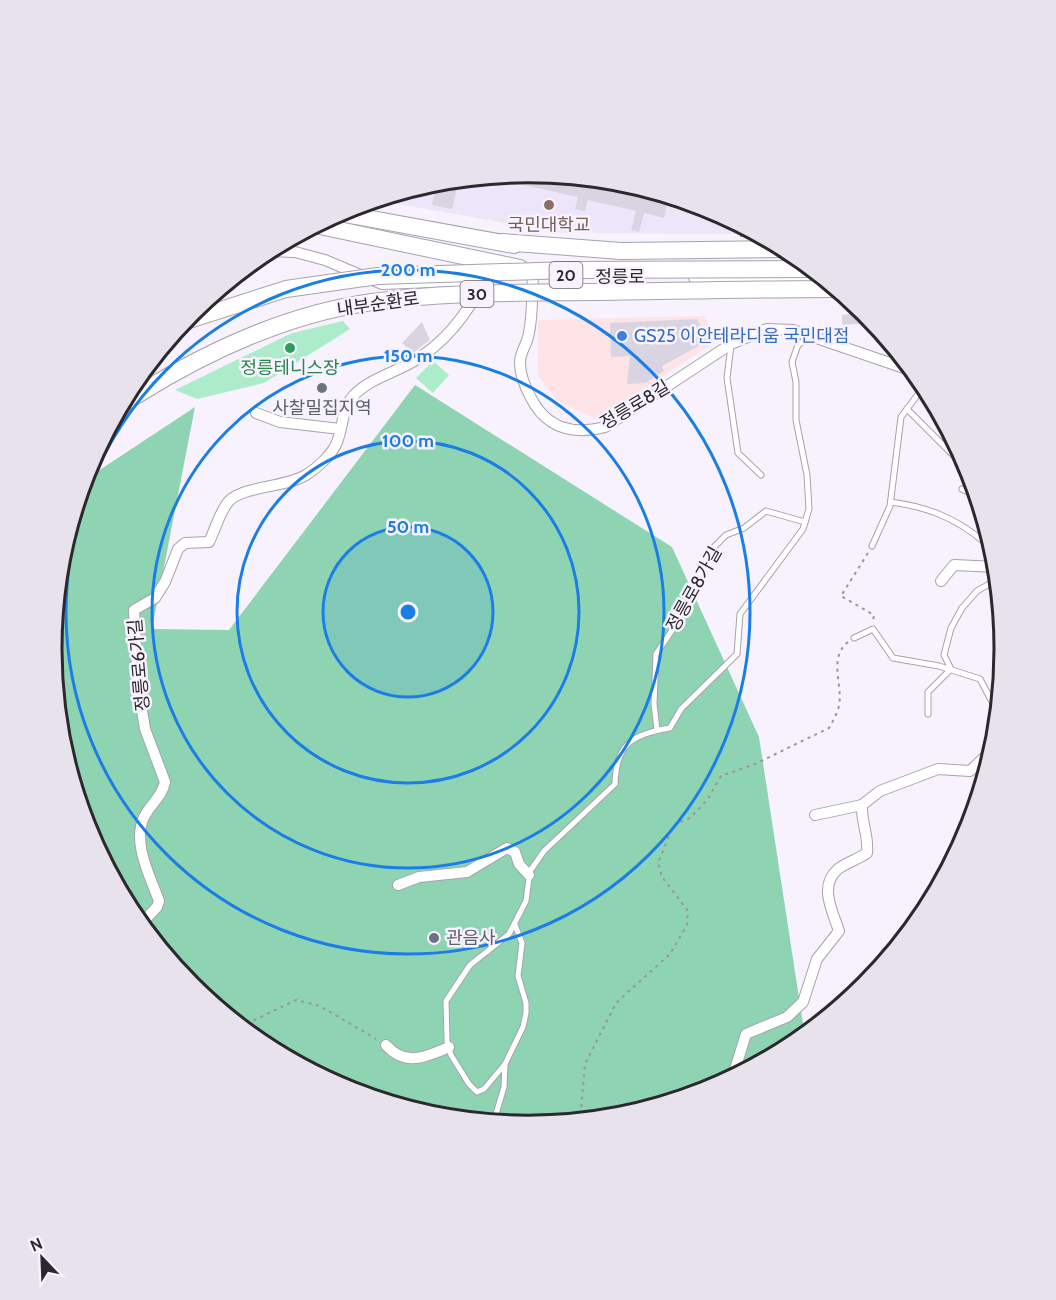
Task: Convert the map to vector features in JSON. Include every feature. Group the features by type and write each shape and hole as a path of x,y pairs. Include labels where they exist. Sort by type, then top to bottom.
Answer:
{"main road":[{"name":"정릉로","path":"357,216 580,256 677,256 769,251"},
{"name":"정릉로","path":"330,228 534,271 587,277 808,277"},
{"name":"정릉로","path":"502,242 755,243"},
{"path":"502,242 621,251 765,248"},
{"name":"정릉로","path":"677,256 755,243"},
{"name":"내부순환로","path":"202,316 286,289 378,276 568,270 797,269"},
{"path":"697,277 816,284"},
{"name":"내부순환로","path":"138,394 183,366 262,331 294,320 371,302 472,294 824,289"}],"street":[{"path":"286,252 325,260 382,284 485,279 534,271"},
{"name":"정릉로8길","path":"534,271 529,336 520,356 521,376 541,416 556,426 589,431 605,427 730,344 767,329 793,330 898,366"},
{"name":"정릉로6가길","path":"147,918 157,907 159,901 138,834 144,818 159,799 165,782 145,729 138,686 134,610 155,598 165,582 178,549 185,543 209,542 228,502 241,491 271,488 306,475 328,455 337,442 342,414 354,396 377,378 429,351 472,305 485,279"},
{"path":"255,413 280,422 340,429"},
{"path":"941,581 954,565 987,567"},
{"path":"815,815 862,805 880,791 938,769 970,771 982,760"},
{"path":"736,1067 746,1034 787,1017 804,1002 817,958 839,931 827,896 831,877 839,868 867,853 868,842 861,820 862,805"},
{"path":"398,885 419,877 467,872 507,848 515,852 519,864 529,875"},
{"path":"386,1045 395,1055 413,1059 449,1047"}],"lane":[{"path":"515,926 522,943 518,976 526,1003 523,1027 505,1064 484,1089 477,1092 469,1084 449,1047 446,1001 456,982 480,954 509,934 515,926 526,901 529,875 544,851 615,784 617,758 626,744 657,730 670,728 681,709 737,654 740,614 803,529 809,509 808,490 796,420 796,382 792,362 798,345 809,337"},
{"path":"730,344 727,378 738,453 761,475"},
{"path":"872,546 891,502 901,417 918,394"},
{"path":"907,409 950,452"},
{"path":"962,489 967,491"},
{"path":"891,502 920,506 944,514 982,540"},
{"name":"정릉로8가길","path":"657,730 654,704 656,654 673,629 712,549 726,535 744,528 766,510 805,522"},
{"path":"951,669 944,655 951,628 962,608 977,591 990,584"},
{"path":"854,638 873,629 893,658 951,669 980,679 992,702"},
{"path":"928,714 928,692 951,669"},
{"path":"495,1116 504,1087 505,1064"}],"path":[{"path":"872,546 841,596 874,615 873,629"},
{"path":"581,1114 585,1064 616,1003 670,954 687,925 688,911 662,877 658,863 671,831 676,824 690,818 707,800 721,776 755,764 829,728 839,705 837,660 840,649 854,638"},
{"path":"248,1023 296,1000 320,1006 386,1045"}],"shaded area":[{"name":"국민대학교","path":"497,184 559,184 619,192 649,199 707,219 738,234 563,233 393,203 467,187"},
{"path":"705,316 715,342 597,419 557,401 538,375 538,320"}],"green space":[{"name":"정릉테니스장","path":"343,321 350,329 264,383 197,399 175,390 292,333"},
{"path":"433,361 449,375 433,393 416,378"},
{"path":"415,385 672,547 759,737 803,1026 761,1054 707,1081 678,1092 619,1108 559,1116 497,1116 437,1108 407,1101 349,1081 269,1038 220,1001 198,980 177,958 140,909 110,856 86,800 77,771 65,711 62,681 62,619 65,589 77,529 97,472 195,407 152,629 229,630"}],"building":[{"path":"516,183 589,187 667,205 664,218 644,213 639,232 631,230 636,211 588,200 585,211 575,209 578,197"},
{"path":"457,189 452,209 432,205 435,193"},
{"path":"852,314 862,324 842,325 842,315"},
{"path":"697,319 708,341 662,366 664,371 645,383 627,384 630,356 611,357 610,323"},
{"path":"422,322 430,340 413,353 402,343"}],"place":[{"name":"국민대학교","path":"549,205"},
{"name":"GS25 이안테라디움 국민대점","path":"622,336"},
{"name":"정릉테니스장","path":"290,348"},
{"name":"사찰밀집지역","path":"322,388"},
{"name":"관음사","path":"434,938"}]}
